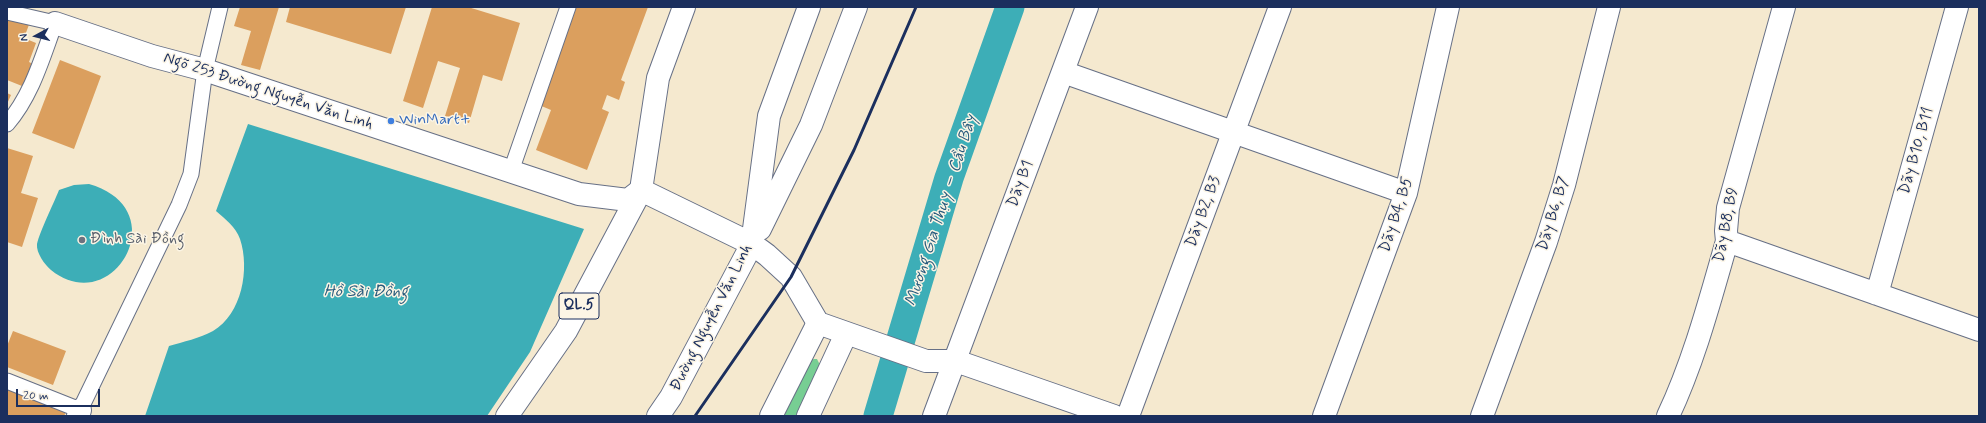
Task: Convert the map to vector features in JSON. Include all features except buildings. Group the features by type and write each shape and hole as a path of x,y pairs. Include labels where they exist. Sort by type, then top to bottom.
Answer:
{"main road":[{"name":"QL.5","path":"507,416 566,331 641,190 658,78 684,7"},
{"name":"Đường Nguyễn Văn Linh","path":"658,416 671,397 752,244 768,116 809,7"},
{"path":"752,244 811,125 856,7"},
{"name":"Dãy B1","path":"934,416 956,361 1087,7"},
{"name":"Dãy B2, B3","path":"1128,416 1280,7"},
{"name":"Dãy B4, B5","path":"1324,416 1406,193 1448,7"},
{"name":"Dãy B6, B7","path":"1482,416 1549,236 1564,185 1610,7"},
{"name":"Dãy B8, B9","path":"1668,416 1677,397 1704,320 1727,241 1726,231 1728,208 1784,7"},
{"name":"Dãy B10, B11","path":"1877,294 1957,7"},
{"name":"Ngõ 253 Đường Nguyễn Văn Linh","path":"55,23 152,56 205,70 579,194 601,198 628,200 641,190"},
{"path":"1063,72 1406,193"},
{"path":"641,190 752,244 767,255 790,277 818,323 926,361 956,361 1114,416"},
{"path":"1727,241 1979,330"},
{"path":"771,416 818,323"},
{"path":"808,416 854,336"}],"lane":[{"path":"7,381 79,413 179,205 191,174 205,70 220,7"},
{"path":"511,171 568,7"},
{"name":"Ngõ 253 Đường Nguyễn Văn Linh","path":"7,12 55,23"},
{"path":"7,124 18,111 33,84 55,23"}],"green space":[{"path":"817,359 820,365 796,416 783,416 811,360"}],"water":[{"name":"Hồ Sài Đồng","path":"248,124 584,229 530,352 487,416 145,416 169,346 197,338 213,331 231,314 237,302 243,277 243,251 236,231 216,211"},
{"path":"89,184 115,197 129,215 132,235 126,255 113,271 95,281 74,282 49,268 39,255 37,244 59,190 74,185"}],"waterway":[{"name":"Mương Gia Thụy – Cầu Bây","path":"878,416 949,178 1010,7"}],"railway":[{"path":"695,416 791,277 854,150 916,7"}],"place":[{"name":"WinMart+","path":"391,121"},
{"name":"Đình Sài Đồng","path":"82,240"}]}
